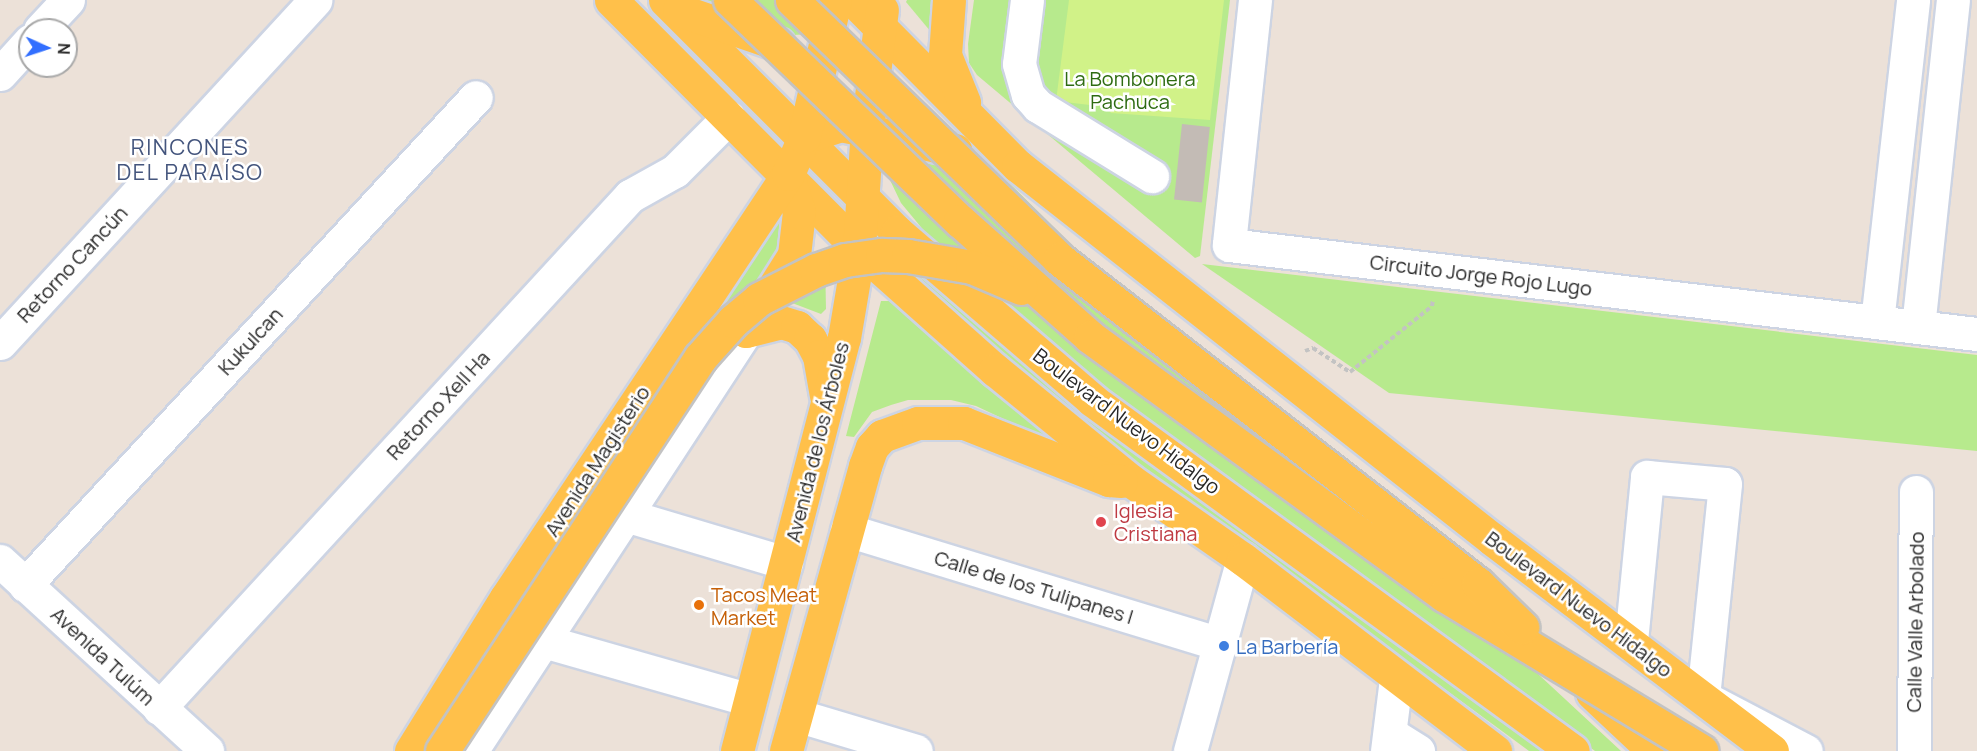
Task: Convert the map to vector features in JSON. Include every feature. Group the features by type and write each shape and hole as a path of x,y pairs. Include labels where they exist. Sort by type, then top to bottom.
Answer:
{"main road":[{"path":"611,0 788,174 859,249 995,370 1131,481 1243,559 1396,679 1495,751"},
{"path":"729,0 1045,298 1090,337 1435,589 1702,751"},
{"path":"792,0 1059,259 1478,584 1654,751"},
{"name":"Avenida Magisterio","path":"411,751 732,256 788,174 804,137 835,0"},
{"name":"Boulevard Nuevo Hidalgo","path":"853,0 882,13 973,120 1018,166 1492,539 1631,641 1772,751"},
{"path":"949,0 945,55 954,83 973,120"},
{"path":"668,4 823,56 852,50 882,13"},
{"name":"Boulevard Nuevo Hidalgo","path":"668,4 862,197 975,303 1092,400 1573,751"},
{"name":"Avenida de los Árboles","path":"738,751 828,405 859,249 867,128 882,13"},
{"path":"661,49 804,137 840,125 867,128 1018,166"},
{"path":"729,117 755,171 754,197 732,256"},
{"path":"746,332 794,255 799,212 788,174"},
{"path":"442,751 700,358 733,321 759,299 816,270 845,260 882,255 972,267 1045,298"},
{"path":"746,332 782,322 804,333 819,356 828,405"},
{"path":"786,751 872,447 899,427 918,423 964,423 1109,480 1131,481"}],"street":[{"path":"51,18 68,0"},
{"name":"Retorno Cancún","path":"0,343 315,0"},
{"path":"1027,0 1019,64 1028,95 1038,106 1152,176"},
{"name":"Circuito Jorge Rojo Lugo","path":"1256,0 1229,245 1977,334"},
{"path":"1877,322 1912,0"},
{"path":"1917,327 1953,0"},
{"path":"0,74 18,54"},
{"name":"Kukulcan","path":"25,585 476,97"},
{"name":"Retorno Xell Ha","path":"159,708 630,196 675,171 729,117"},
{"path":"1896,150 1936,154"},
{"path":"471,751 746,332"},
{"path":"1631,641 1647,477 1725,484 1703,697"},
{"name":"Calle Valle Arbolado","path":"1914,751 1916,492"},
{"path":"625,515 786,563"},
{"name":"Calle de los Tulipanes I","path":"847,530 1221,644"},
{"path":"1190,751 1243,559"},
{"name":"Avenida Tulúm","path":"0,561 207,751"},
{"path":"543,641 750,700"},
{"path":"1396,679 1398,745"},
{"name":"Boulevard Nuevo Hidalgo","path":"1703,697 1806,751"},
{"path":"796,716 916,751"}],"path":[{"path":"1299,352 1313,348 1350,372 1432,306 1435,270"}],"green space":[{"path":"691,0 812,0 812,34 793,35"},
{"path":"907,0 933,0 931,32 906,2"},
{"name":"La Bombonera Pachuca","path":"974,0 1230,0 1200,256 1195,258 977,75 969,63 968,44"},
{"path":"1069,0 1224,0 1210,120 1111,113 1107,107 1056,101"},
{"path":"913,158 1003,177 1087,260 1342,463 1320,493 1443,586 1621,751 1595,751 1104,389 1004,305 930,238 901,203 890,180 893,165"},
{"path":"776,208 789,208 774,271 647,406"},
{"path":"825,259 826,309 821,314 787,301"},
{"path":"903,259 911,261 1005,348 1085,413 1546,751 1529,751 1079,420 913,280"},
{"path":"1202,264 1977,355 1977,451 1389,393"},
{"path":"881,301 891,301 1076,453 976,406 951,400 908,400 891,405 872,412 854,437 846,436"}],"building":[{"path":"1182,124 1210,127 1202,203 1174,200"}],"place":[{"name":"Iglesia Cristiana","path":"1101,522"},
{"name":"Tacos Meat Market","path":"699,605"},
{"name":"La Barbería","path":"1224,646"}],"district":[{"name":"RINCONES DEL PARAÍSO","path":"190,160"}]}
